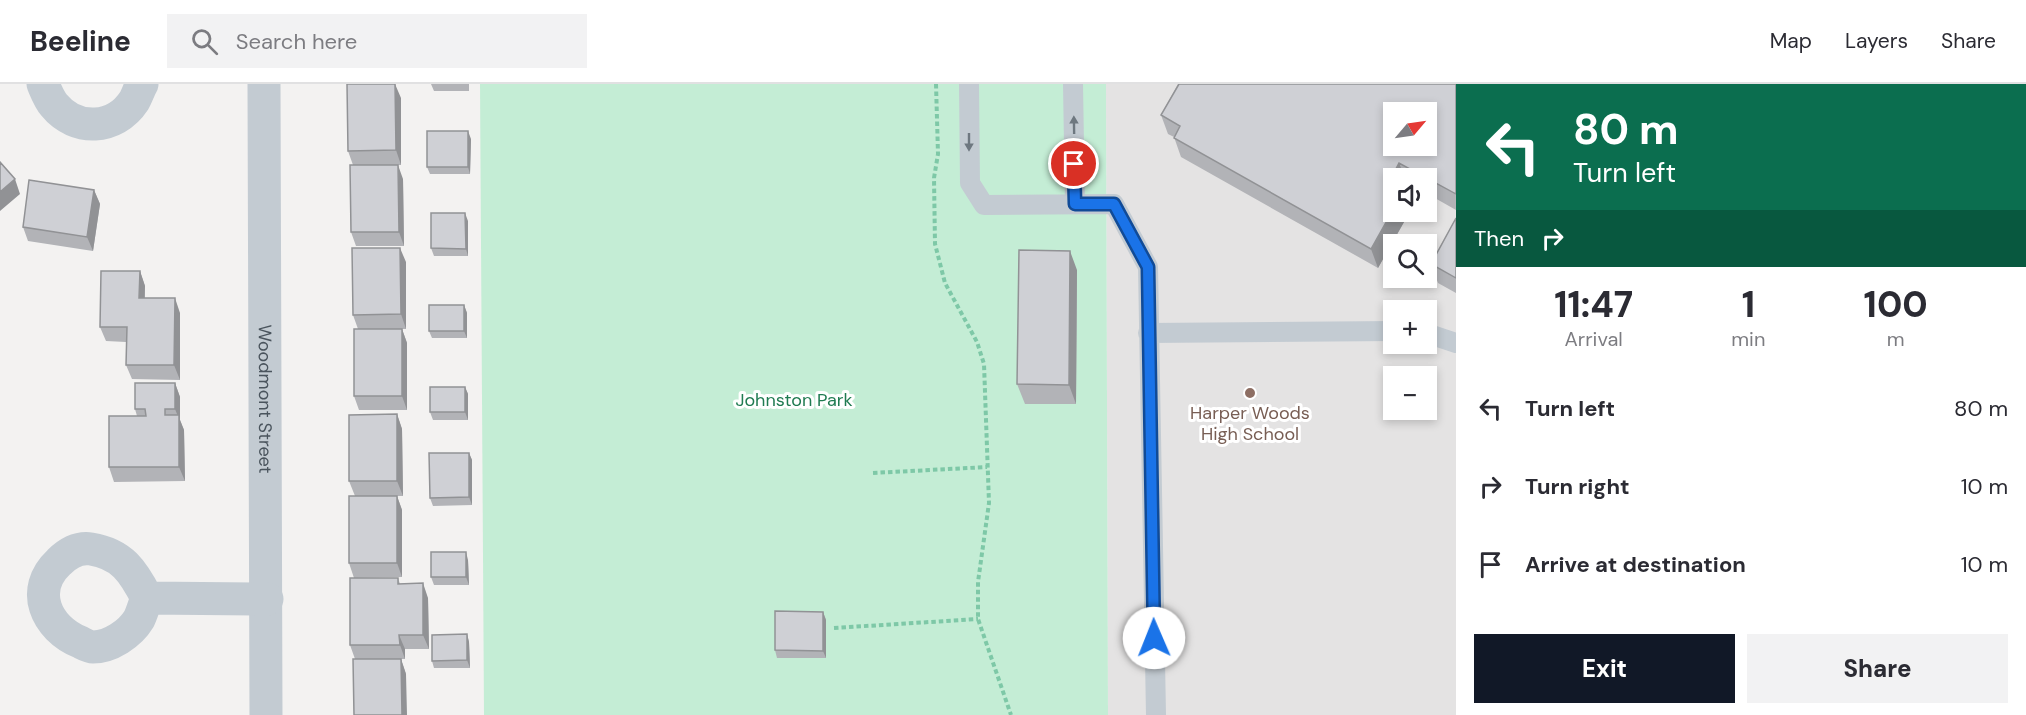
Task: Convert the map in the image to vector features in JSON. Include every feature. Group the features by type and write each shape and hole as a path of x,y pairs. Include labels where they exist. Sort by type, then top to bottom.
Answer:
{"street":[{"path":"43,84 54,105 72,120 94,126 114,119 134,102 142,84"},
{"name":"Woodmont Street","path":"264,84 266,715"},
{"path":"147,598 267,599"}],"lane":[{"path":"969,84 970,183 984,205 1114,204 1148,267 1156,715"},
{"path":"1073,84 1075,204"},
{"path":"1148,333 1383,331"},
{"path":"1437,337 1456,343"}],"path":[{"path":"936,84 938,154 934,178 935,244 945,283 977,342 984,364 989,503 978,582 978,619 1011,715"},
{"path":"873,473 987,466"},
{"path":"834,628 978,619"}],"shaded area":[{"name":"Harper Woods High School","path":"1106,84 1456,84 1456,715 1108,715"}],"green space":[{"name":"Johnston Park","path":"480,84 1106,84 1108,715 484,715"}],"building":[{"path":"347,84 395,84 396,150 348,151"},
{"path":"1179,84 1456,84 1456,194 1437,184 1437,168 1408,168 1399,163 1396,168 1383,168 1383,222 1386,222 1371,249 1174,138 1180,126 1161,115"},
{"path":"427,131 468,131 468,167 427,167"},
{"path":"0,162 15,179 0,192"},
{"path":"350,165 398,165 399,232 351,232"},
{"path":"29,180 94,190 87,237 23,227"},
{"path":"431,213 465,213 466,249 431,248"},
{"path":"1456,218 1456,278 1437,267 1437,253"},
{"path":"352,248 400,248 401,314 353,315"},
{"path":"1019,250 1070,251 1069,385 1017,384"},
{"path":"101,271 140,271 139,298 175,298 174,365 126,365 127,327 100,327"},
{"path":"429,305 464,305 464,331 429,331"},
{"path":"354,329 402,329 402,396 354,396"},
{"path":"135,383 175,383 175,409 165,409 165,415 179,415 179,467 109,467 109,416 146,416 145,409 135,409"},
{"path":"430,387 465,387 465,412 430,412"},
{"path":"397,414 397,481 349,481 349,415"},
{"path":"429,453 469,453 469,497 430,498"},
{"path":"349,496 397,496 397,563 349,563"},
{"path":"431,552 466,552 466,577 431,577"},
{"path":"350,578 398,578 398,584 423,583 423,635 399,635 400,645 350,645"},
{"path":"775,611 823,612 823,651 775,650"},
{"path":"467,634 467,660 432,661 432,635"},
{"path":"353,659 401,659 402,715 354,715"}],"place":[{"name":"Harper Woods High School","path":"1250,393"}],"route":[{"path":"1074,164 1075,204 1114,204 1148,267 1154,638"}]}
